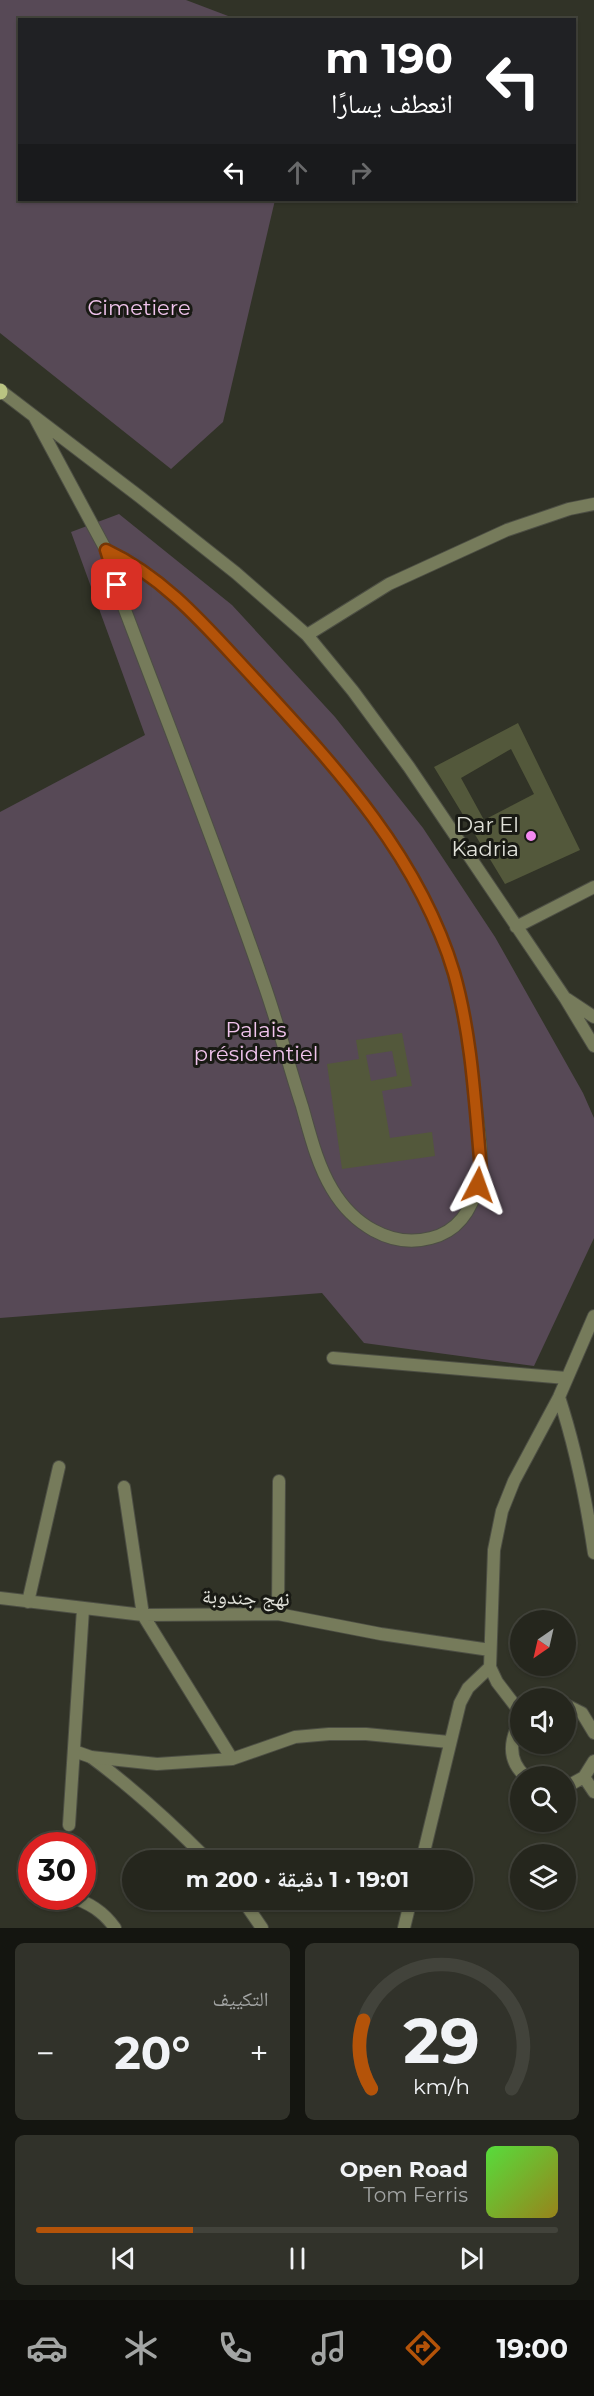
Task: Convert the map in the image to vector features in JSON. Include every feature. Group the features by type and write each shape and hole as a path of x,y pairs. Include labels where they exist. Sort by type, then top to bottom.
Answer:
{"street":[{"path":"0,392 236,573 307,635 353,691 409,767 565,998 594,1046"},
{"path":"35,418 106,550 122,602 264,984 316,1155 332,1189 353,1216 375,1232 400,1240 421,1241 441,1236 460,1223 475,1200 481,1170 469,1039 453,972 428,908 395,848 364,804 295,723 195,615 159,581 106,550"},
{"path":"307,635 389,584 507,530 569,509 594,504"},
{"path":"516,927 594,887"},
{"path":"565,998 594,1017"},
{"path":"510,1699 497,1682 490,1667 494,1550 502,1511 514,1481 559,1397 594,1316"},
{"path":"333,1358 566,1378"},
{"path":"559,1397 590,1498 594,1553"},
{"path":"28,1602 59,1467"},
{"path":"278,1614 279,1481"},
{"path":"123,1487 143,1615 232,1760"},
{"name":"نهج جندوبة","path":"0,1598 143,1615 278,1614 381,1634 490,1650"},
{"path":"69,1825 83,1609"},
{"path":"424,1850 460,1703 468,1688 490,1667"},
{"path":"576,1710 582,1713 594,1733"},
{"path":"74,1751 91,1757 157,1764 232,1760 295,1737 329,1734 366,1734 449,1742"},
{"path":"91,1757 122,1780 198,1850"},
{"path":"576,1781 584,1777 594,1761"},
{"path":"584,1777 594,1792"},
{"path":"96,1908 106,1915 115,1928"},
{"path":"250,1910 262,1928"},
{"path":"404,1928 408,1910"}],"green space":[{"name":"Cimetiere","path":"0,0 186,0 233,18 18,18 18,201 275,201 223,422 171,469 0,333"},
{"name":"Palais présidentiel","path":"119,514 232,605 335,717 423,828 495,937 583,1093 594,1118 594,1238 534,1366 364,1343 322,1293 0,1318 0,812 145,735 71,532"}],"building":[{"path":"518,723 580,850 505,884 434,767","holes":["511,749 534,794 484,820 461,778"]},
{"path":"402,1033 412,1086 382,1091 390,1138 432,1132 435,1156 342,1169 327,1064 359,1059 356,1040","holes":["392,1051 397,1076 371,1081 366,1055"]}],"place":[{"name":"Dar El Kadria","path":"531,836"}],"route":[{"path":"117,585 106,550 159,581 195,615 342,777 395,848 428,908 453,972 469,1039 481,1170 478,1185"}]}
